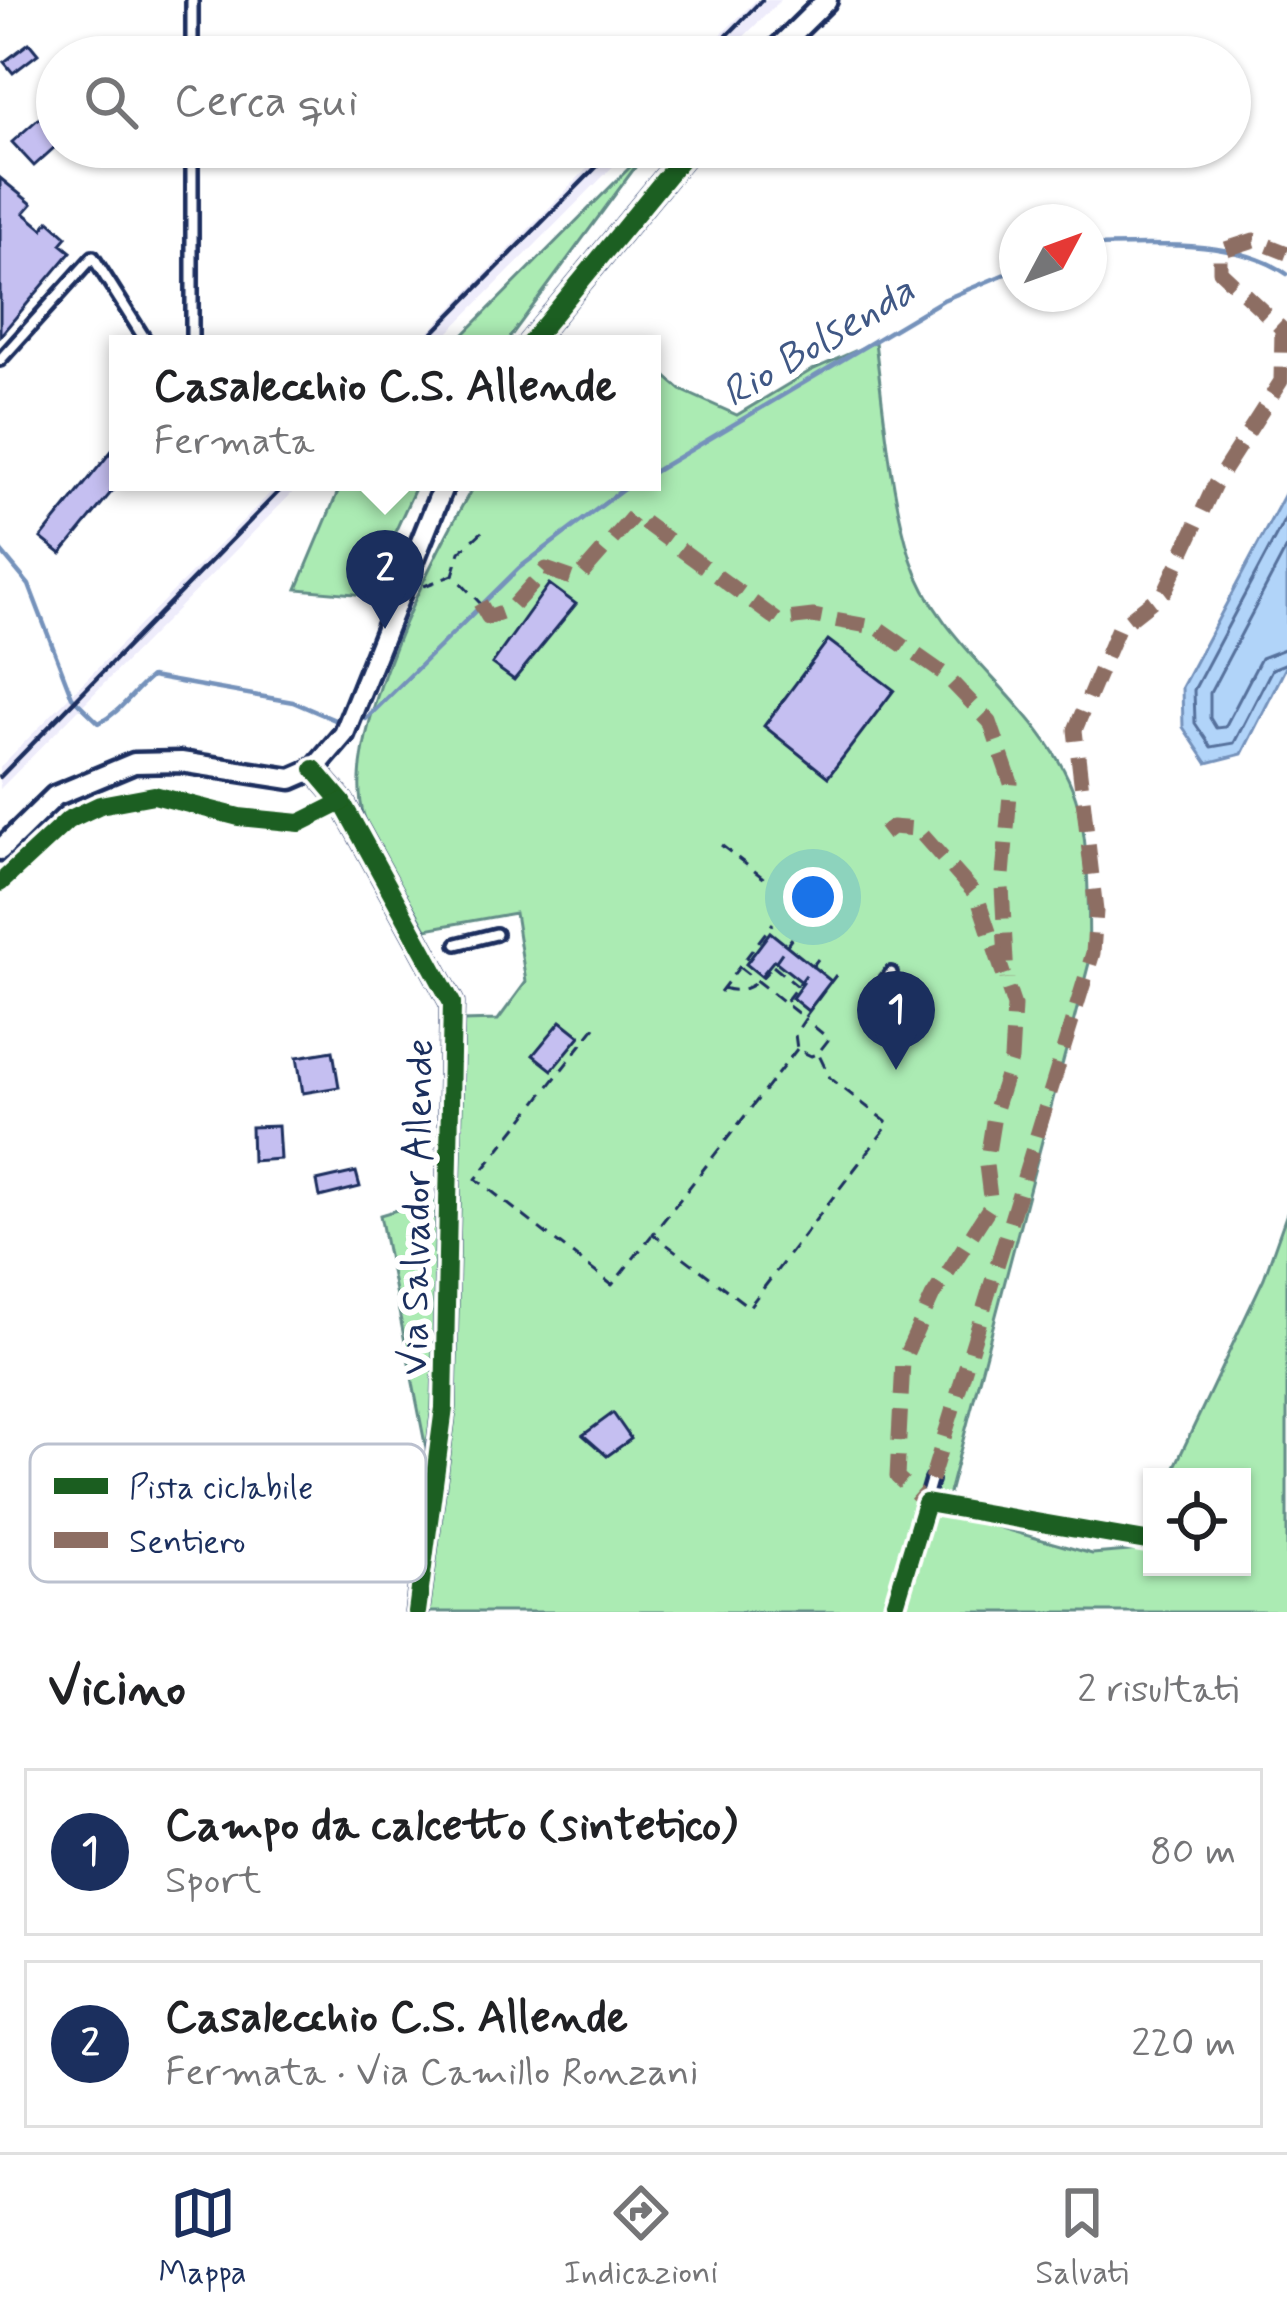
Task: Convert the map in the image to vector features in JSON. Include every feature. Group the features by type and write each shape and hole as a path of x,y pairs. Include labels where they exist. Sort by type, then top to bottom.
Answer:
{"street":[{"path":"790,36 826,0"},
{"path":"536,335 674,168"},
{"path":"0,850 55,796 82,781 134,764 181,762 291,779 314,769 344,734 441,491"},
{"name":"Via Salvador Allende","path":"314,769 342,802 452,1004 443,1408 426,1541"},
{"name":"Via Salvador Allende","path":"417,1612 421,1582"}],"lane":[{"path":"191,0 192,36"},
{"path":"192,168 192,335"},
{"path":"0,360 93,257 142,335"},
{"path":"457,944 496,934"},
{"path":"869,1001 891,974"},
{"path":"892,1612 931,1480"}],"path":[{"path":"395,600 453,575 460,552 484,530"},
{"path":"453,575 480,603"},
{"path":"721,845 766,880"},
{"path":"773,923 722,990 738,992 759,982 792,938"},
{"path":"784,1003 818,959"},
{"path":"771,965 797,986"},
{"path":"739,967 830,1039 811,1056 797,1049"},
{"path":"595,1027 476,1179 612,1285 797,1049 795,1034 836,975"},
{"path":"653,1234 749,1307 889,1124 830,1078 818,1053"}],"shaded area":[{"path":"756,0 781,0 744,36 719,36"},
{"path":"588,168 611,168 446,335 426,335"},
{"path":"272,491 294,491 0,789 0,767"}],"green space":[{"path":"629,168 635,168 512,335 463,335"},
{"path":"875,342 893,479 911,559 944,621 1057,758 1073,790 1083,829 1089,963 944,1512 1092,1554 1141,1550 1143,1545 1143,1576 1251,1576 1251,1468 1174,1468 1264,1278 1287,1213 1287,1612 413,1612 416,1582 426,1582 428,1459 380,1215 457,1192 462,1021 498,1020 526,982 515,913 426,929 364,816 360,783 365,741 395,646 471,491 661,491 661,373 681,390 737,415 810,371"},
{"path":"338,491 414,491 366,595 297,589"}],"water":[{"path":"1287,490 1287,665 1242,754 1207,763 1183,727 1182,687"}],"building":[{"path":"29,43 36,52 13,73 4,62"},
{"path":"36,121 36,164 34,166 12,142"},
{"path":"0,178 32,204 24,213 43,229 49,221 67,237 61,244 71,252 0,336"},
{"path":"109,454 112,491 61,554 41,538"},
{"path":"549,584 576,604 514,680 492,664"},
{"path":"828,640 894,690 828,777 764,726"},
{"path":"770,932 831,981 808,1011 792,998 803,983 774,960 761,976 746,964"},
{"path":"561,1021 580,1036 552,1070 533,1055"},
{"path":"333,1051 339,1087 303,1093 297,1057"},
{"path":"278,1126 280,1159 252,1161 251,1127"},
{"path":"356,1172 360,1187 320,1197 317,1181"},
{"path":"613,1413 631,1439 607,1456 583,1435"}],"waterway":[{"name":"Rio Bolsenda","path":"1107,246 1218,249 1266,262 1287,274"},
{"name":"Rio Bolsenda","path":"661,468 943,300 999,277"},
{"name":"Rio Bolsenda","path":"366,719 519,568 621,491"},
{"name":"Rio Bolsenda","path":"0,550 29,585 72,697 99,723 151,677 293,702 335,720"}],"railway":[{"path":"727,36 762,0"},
{"path":"431,335 595,168"},
{"path":"0,777 279,491"}],"marked path":[{"path":"931,1480 1093,953 1096,911 1075,730 1118,628 1165,591 1215,484 1281,381 1282,329 1220,271 1220,251 1254,240 1287,253"},
{"path":"480,603 488,617 510,609 546,569 577,580 634,515 777,620 813,616 878,628 944,674 990,722 1011,783 1002,887 1007,979"},
{"path":"883,834 892,827 917,829 977,896 1014,1006 1011,1060 995,1109 986,1165 991,1205 932,1297 903,1361 897,1477 926,1503"}],"cycle path":[{"path":"536,335 674,168"},
{"path":"314,769 342,802 452,1003 444,1408 426,1544"},
{"path":"0,883 68,820 100,805 154,795 239,817 300,823 342,802"},
{"path":"893,1612 926,1503 1143,1540"},
{"path":"417,1612 421,1582"}],"place":[{"name":"Casalecchio C.S. Allende","path":"385,629"},
{"name":"Campo da calcetto (sintetico)","path":"896,1070"}]}
